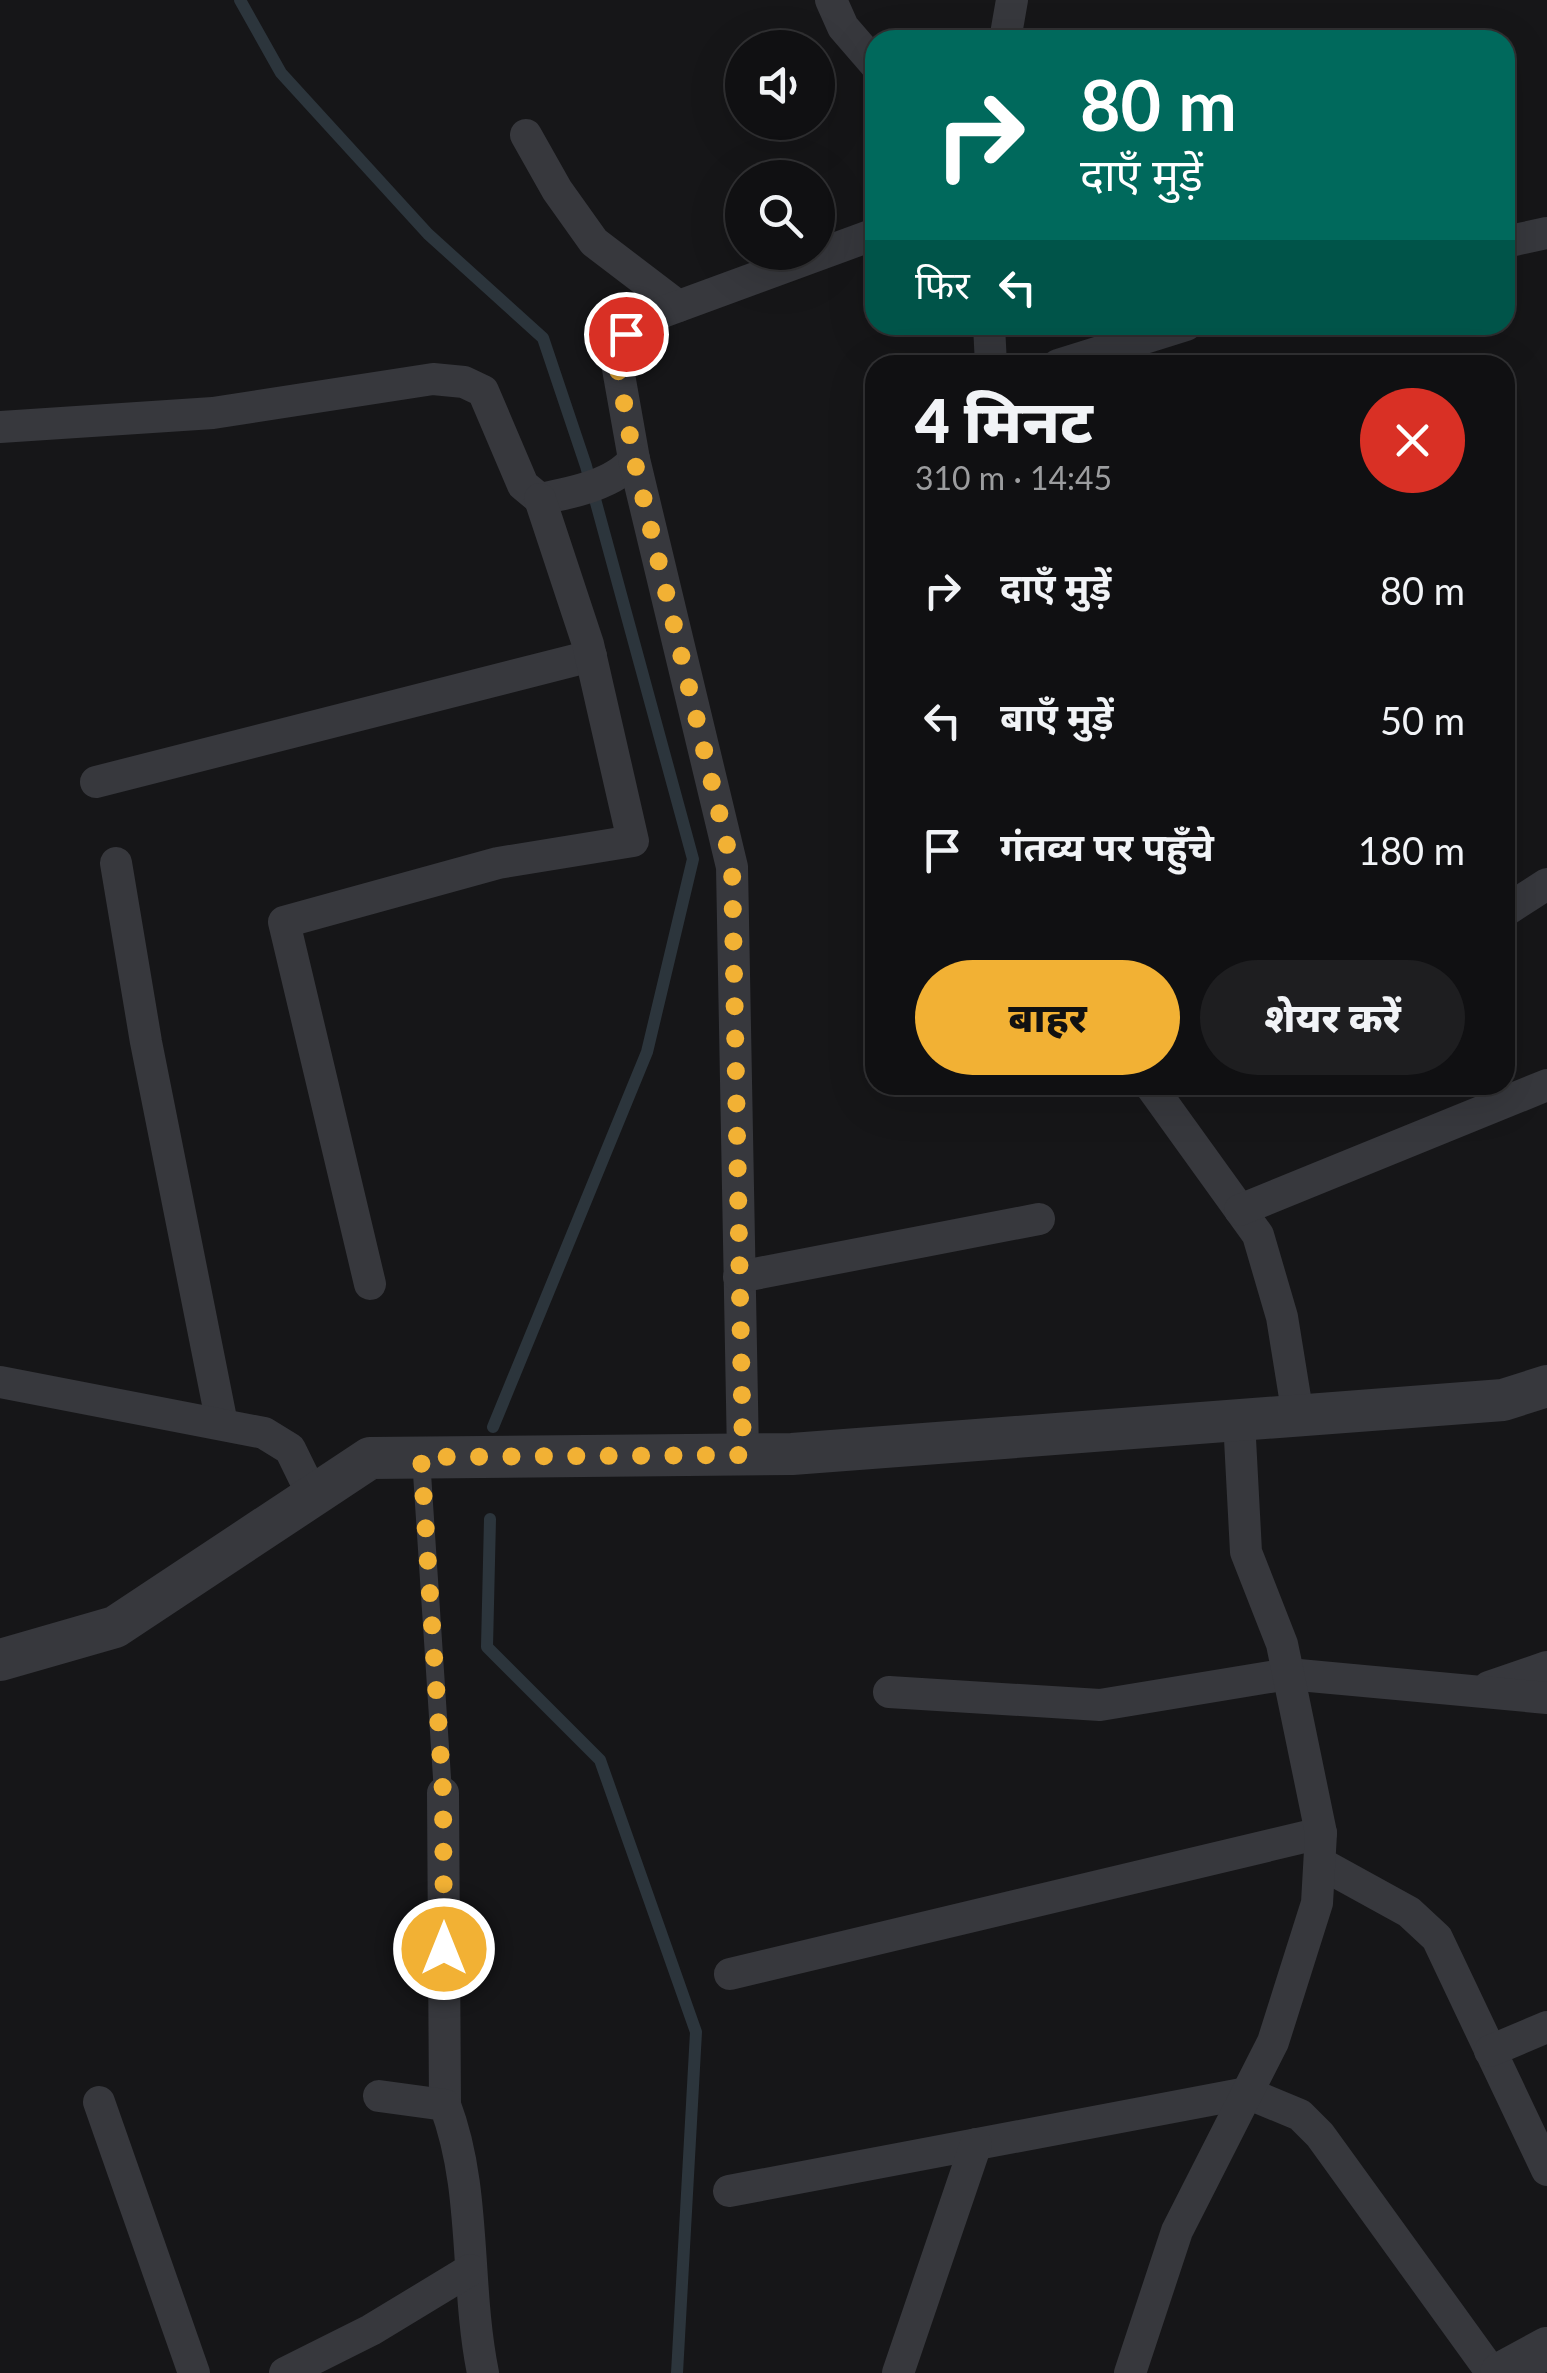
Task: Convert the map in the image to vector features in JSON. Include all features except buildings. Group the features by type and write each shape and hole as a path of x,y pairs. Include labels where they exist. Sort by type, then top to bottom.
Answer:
{"street":[{"path":"830,0 843,26 865,52"},
{"path":"1008,30 1012,0"},
{"path":"526,135 557,190 594,242 678,306"},
{"path":"1515,240 1547,233"},
{"path":"743,1455 732,866 634,459 615,352 626,334 678,306 865,238"},
{"path":"1090,355 1154,335"},
{"path":"0,426 213,413 433,379 464,382 484,391 523,485 551,497 624,473 634,459"},
{"path":"370,1284 284,922 498,862 632,841 551,497"},
{"path":"96,782 591,656"},
{"path":"116,863 146,1042 222,1424"},
{"path":"1515,905 1547,884"},
{"path":"1240,1210 1547,1085"},
{"path":"1157,1095 1258,1235 1282,1317 1298,1416"},
{"path":"740,1278 1040,1219"},
{"path":"0,1382 264,1433 290,1449 313,1496"},
{"path":"0,1660 115,1627 370,1458 743,1455 1503,1400 1547,1386"},
{"path":"1130,2373 1177,2231 1273,2042 1317,1904 1321,1848 1282,1644 1246,1552 1239,1420"},
{"path":"1475,1691 1547,1667"},
{"path":"890,1692 1100,1706 1288,1674 1547,1698"},
{"path":"443,1793 446,2105 460,2145 483,2373"},
{"path":"730,1974 1321,1848 1409,1912 1436,1938 1547,2170"},
{"path":"1490,2051 1547,2027"},
{"path":"729,2191 1247,2092 1300,2116 1320,2135 1492,2373"},
{"path":"379,2096 446,2105"},
{"path":"99,2102 194,2373"},
{"path":"898,2373 976,2144"},
{"path":"285,2373 371,2330 470,2270"},
{"path":"1501,2373 1547,2348"}],"lane":[{"path":"421,1457 443,1793"}],"waterway":[{"path":"240,0 281,73 428,234 543,338 586,466 693,859 647,1052 493,1427"},
{"path":"490,1519 487,1647 600,1760 696,2032 677,2373"}],"route":[{"path":"444,1949 443,1793 421,1457 743,1455 732,866 634,459 615,352 626,334"}]}
